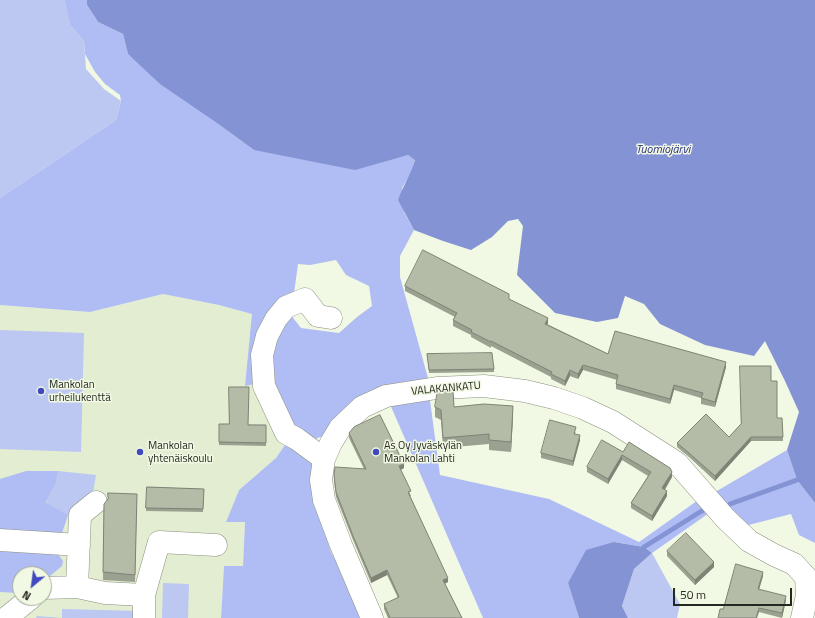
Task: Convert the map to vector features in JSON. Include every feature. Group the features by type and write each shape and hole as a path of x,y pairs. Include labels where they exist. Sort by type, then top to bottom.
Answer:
{"street":[{"path":"324,459 297,439 286,433 264,386 262,355 267,336 276,319 286,307 305,299 318,316 330,318"},
{"name":"VALAKANKATU","path":"372,618 341,545 324,500 321,480 324,459 331,443 340,428 362,408 386,396 437,388 484,386 525,391 554,398 583,408 613,422 677,463 724,518 749,541 794,564 806,577 807,595 802,618"},
{"path":"77,587 80,516 96,502"},
{"path":"0,540 79,545"},
{"path":"144,618 144,595 159,542 216,545"},
{"path":"52,588 77,587 105,593 144,595"},
{"path":"6,618 21,606"}],"shaded area":[{"path":"0,0 64,0 70,25 84,41 86,69 104,89 121,101 116,120 0,198"},
{"path":"64,0 87,0 87,5 98,22 123,34 128,54 254,150 395,158 408,155 415,159 412,171 402,188 404,212 414,230 400,256 400,277 428,378 323,436 310,441 286,423 266,358 290,314 301,328 339,333 372,306 369,286 346,275 336,260 310,265 298,264 294,293 254,384 245,386 252,314 219,305 163,294 90,312 0,305 0,198 116,120 121,101 120,95 105,84 95,72 85,54 84,41 70,25"},
{"name":"Mankolan yhtenäiskoulu","path":"163,294 219,305 261,316 279,437 285,445 276,458 239,490 226,522 245,522 243,567 224,566 221,618 0,618 0,305 90,312"},
{"name":"Mankolan urheilukenttä","path":"0,330 84,333 81,452 0,449"},
{"path":"429,393 440,475 549,499 639,542 701,498 712,511 652,553 644,547 614,542 568,583 579,618 483,618 389,402"},
{"path":"285,445 305,450 315,461 315,503 331,552 366,618 221,618 224,566 243,566 245,522 226,522 239,490 276,458"},
{"path":"787,450 797,480 815,503 815,543 799,535 791,514 741,527 710,495"},
{"path":"26,471 58,471 56,483 46,503 68,515 62,533 0,535 0,479"},
{"path":"58,471 96,475 92,499 75,506 68,515 46,504 56,483"},
{"path":"0,544 58,554 63,561 62,566 52,574 52,566 12,566 12,593 0,592"},
{"path":"652,553 680,604 677,618 628,618 622,606 634,569"},
{"path":"163,583 189,584 188,618 162,618"},
{"path":"62,609 140,611 140,618 62,618"},
{"path":"37,616 62,618 36,618"}],"water":[{"name":"Tuomiojärvi","path":"87,0 815,0 815,503 797,480 787,450 799,412 765,341 754,356 705,345 660,324 644,304 625,296 618,318 597,322 555,313 517,275 523,226 518,219 508,221 492,237 471,250 414,230 398,200 415,160 408,155 355,170 254,150 160,84 128,54 123,34 98,22 87,5"},
{"path":"614,542 644,547 652,553 634,569 622,606 628,618 579,618 568,583 586,550"}],"building":[{"path":"423,250 509,294 509,299 548,318 545,324 608,354 615,331 726,362 715,402 701,398 703,393 674,385 670,399 616,384 618,375 583,365 578,374 570,370 565,381 551,374 552,372 471,332 472,330 453,320 457,313 405,286"},
{"path":"492,353 494,369 429,370 427,354"},
{"path":"740,366 771,366 771,381 777,381 777,418 782,418 783,437 751,437 715,476 677,443 706,414 729,437 741,424"},
{"path":"229,387 249,387 248,425 266,425 266,443 219,442 219,424 229,424"},
{"path":"438,390 453,390 454,407 484,404 513,406 511,442 489,440 489,434 443,438 441,410 435,407"},
{"path":"380,415 404,464 399,466 411,491 408,492 448,578 443,580 462,618 390,618 384,604 399,597 387,570 371,578 353,536 336,492 334,475 335,467 366,469 349,433 354,427"},
{"path":"550,420 576,427 574,434 580,435 573,461 541,453"},
{"path":"602,440 623,452 629,442 670,468 672,472 662,488 667,491 652,516 631,503 651,472 622,455 608,479 587,467"},
{"path":"147,487 204,489 203,509 146,508"},
{"path":"108,493 137,494 135,575 103,572 104,504 108,499"},
{"path":"686,533 714,562 695,580 667,551"},
{"path":"736,564 763,572 758,589 786,596 782,613 759,608 756,618 718,618 720,609 723,609"}],"waterway":[{"path":"730,504 797,480"},
{"path":"644,547 702,511"}],"place":[{"name":"Mankolan urheilukenttä","path":"41,391"},
{"name":"Mankolan yhtenäiskoulu","path":"140,452"},
{"name":"As Oy Jyväskylän Mankolan Lahti","path":"376,452"}]}
